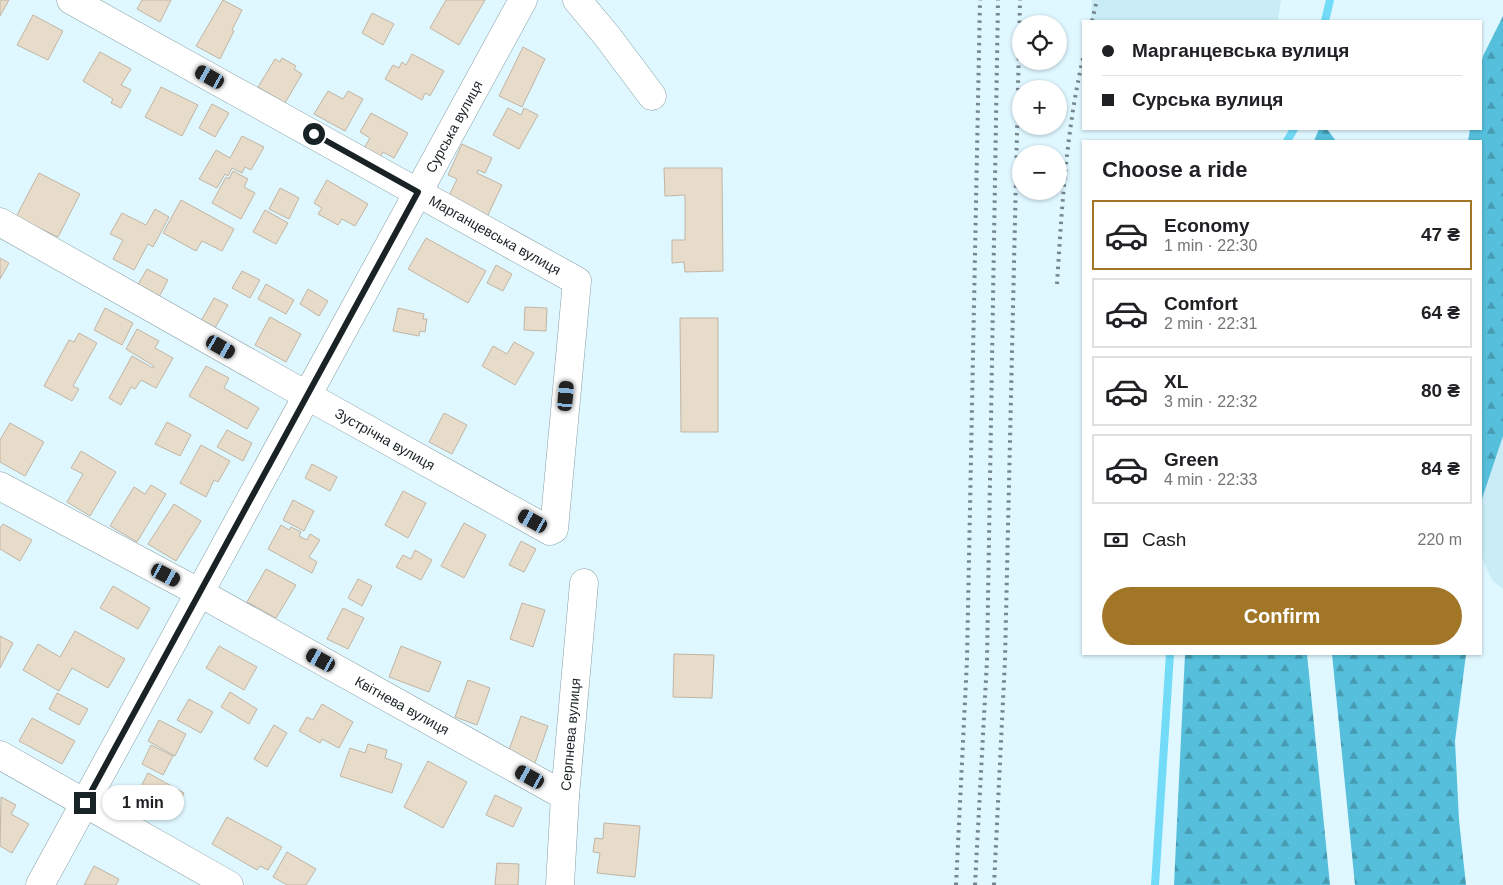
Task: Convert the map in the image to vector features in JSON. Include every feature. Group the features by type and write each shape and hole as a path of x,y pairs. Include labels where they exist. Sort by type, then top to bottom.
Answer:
{"street":[{"name":"Марганцевська вулиця","path":"71,0 576,281"},
{"name":"Сурська вулиця","path":"40,885 523,0"},
{"path":"577,0 652,96"},
{"name":"Зустрічна вулиця","path":"0,222 306,396 553,531 576,281"},
{"name":"Квітнева вулиця","path":"0,486 200,592 565,796"},
{"name":"Серпнева вулиця","path":"560,885 565,796 584,583"},
{"path":"0,754 228,885"}],"shaded area":[{"path":"1092,0 1281,0 1278,20 1091,20"},
{"path":"1503,436 1503,589 1492,580 1482,558 1482,499"}],"green space":[{"path":"1503,16 1503,436 1482,499 1482,140 1468,140 1470,130 1482,130 1483,56"},
{"path":"1319,130 1328,130 1335,140 1314,140"},
{"path":"1185,655 1307,655 1330,885 1174,885"},
{"path":"1332,655 1466,655 1455,741 1459,820 1466,885 1355,885"}],"building":[{"path":"0,0 9,0 0,16"},
{"path":"142,0 171,0 160,22 137,9"},
{"path":"223,0 242,10 220,59 196,46"},
{"path":"446,0 485,0 459,45 430,28"},
{"path":"372,13 394,24 383,45 362,33"},
{"path":"33,15 63,31 48,60 17,45"},
{"path":"523,47 545,59 522,107 499,96"},
{"path":"100,52 131,69 121,85 131,90 121,108 111,103 113,99 83,81"},
{"path":"412,54 444,71 430,96 425,93 422,100 385,79 393,65 399,68 402,62 406,65"},
{"path":"282,58 296,66 294,69 302,74 285,103 258,87 275,59 280,62"},
{"path":"161,87 198,105 182,136 145,117"},
{"path":"328,91 343,99 348,91 363,99 345,131 314,114"},
{"path":"212,104 229,113 215,137 199,128"},
{"path":"508,108 521,115 524,108 538,115 519,149 493,135"},
{"path":"371,113 408,133 394,158 383,152 380,157 364,148 370,138 360,132"},
{"path":"242,136 264,147 251,170 245,167 242,173 232,168 228,176 225,174 217,188 199,179 216,150 230,158"},
{"path":"462,144 492,158 485,173 478,170 477,173 502,185 487,217 448,198 457,179 448,175"},
{"path":"664,168 722,168 723,271 685,272 684,262 672,263 672,240 685,240 685,195 665,196"},
{"path":"233,171 248,179 244,187 255,193 241,219 212,203 226,177 229,179"},
{"path":"39,173 80,194 58,237 16,217"},
{"path":"327,180 368,204 355,226 342,219 338,225 318,214 322,208 314,203"},
{"path":"280,188 299,198 289,219 269,209"},
{"path":"181,200 234,229 222,251 202,241 196,251 163,233"},
{"path":"155,209 169,217 153,247 148,244 134,270 113,259 123,240 110,234 122,213 146,225"},
{"path":"265,210 288,223 276,244 253,232"},
{"path":"426,238 486,271 468,303 408,269"},
{"path":"0,258 9,263 0,279"},
{"path":"496,265 512,274 503,291 487,283"},
{"path":"147,269 168,280 158,299 136,288"},
{"path":"242,271 260,280 250,298 232,288"},
{"path":"266,284 294,300 286,314 258,299"},
{"path":"308,289 328,301 319,316 300,304"},
{"path":"214,298 228,305 215,328 201,321"},
{"path":"525,307 547,308 546,331 524,330"},
{"path":"105,308 133,323 122,345 94,330"},
{"path":"398,308 424,314 423,319 427,319 425,332 420,331 419,336 393,331"},
{"path":"270,317 301,334 286,362 255,345"},
{"path":"680,318 718,318 718,432 681,432"},
{"path":"137,329 159,341 155,348 173,358 156,388 141,380 135,389 131,387 121,405 109,398 132,356 153,368 154,366 126,349"},
{"path":"79,333 97,343 73,386 79,389 72,401 44,386 69,340 74,342"},
{"path":"514,342 534,353 515,385 482,366 493,346 507,354"},
{"path":"206,366 229,378 224,388 259,408 247,429 189,396"},
{"path":"444,413 467,425 452,454 429,442"},
{"path":"167,422 191,435 180,456 155,444"},
{"path":"10,423 44,442 25,476 0,462 0,440"},
{"path":"227,430 252,443 243,461 217,447"},
{"path":"201,445 230,461 218,482 214,480 206,497 180,483"},
{"path":"81,451 116,472 90,516 67,502 83,474 71,468"},
{"path":"312,464 337,477 330,491 305,478"},
{"path":"151,485 166,494 137,542 110,526 134,487 145,494"},
{"path":"403,491 426,503 408,538 385,525"},
{"path":"293,500 314,511 304,531 283,520"},
{"path":"174,504 201,521 176,561 148,544"},
{"path":"464,523 486,535 464,578 441,566"},
{"path":"3,524 32,540 20,561 0,549 0,528"},
{"path":"281,525 289,530 291,527 301,532 299,536 307,540 310,534 320,540 309,557 317,562 312,573 268,549"},
{"path":"521,541 536,549 524,572 509,565"},
{"path":"415,550 432,560 421,580 396,567 403,555 411,559"},
{"path":"266,569 296,585 276,618 247,602"},
{"path":"358,579 372,586 362,606 348,598"},
{"path":"113,586 150,608 138,629 100,608"},
{"path":"522,603 545,610 533,647 510,639"},
{"path":"343,608 364,618 348,649 327,639"},
{"path":"75,631 125,659 108,688 72,668 59,691 23,670 38,644 60,657"},
{"path":"0,636 13,643 0,668"},
{"path":"219,646 257,667 244,690 206,668"},
{"path":"401,646 441,662 429,692 389,677"},
{"path":"674,654 714,655 712,698 673,697"},
{"path":"468,680 490,688 477,725 455,717"},
{"path":"230,692 257,709 249,724 221,707"},
{"path":"57,693 88,709 79,725 49,709"},
{"path":"189,699 213,712 201,733 177,720"},
{"path":"322,704 353,722 339,748 322,739 320,743 299,731 307,717 313,720"},
{"path":"521,716 548,726 535,763 508,753"},
{"path":"32,718 75,741 62,764 19,741"},
{"path":"159,720 186,734 175,756 148,741"},
{"path":"274,725 287,733 267,767 254,759"},
{"path":"368,744 387,750 385,758 402,764 392,793 340,776 350,748 365,753"},
{"path":"151,745 173,756 163,775 142,764"},
{"path":"428,761 467,782 443,828 404,807"},
{"path":"148,773 184,793 175,811 160,803 155,813 133,802"},
{"path":"495,795 522,808 513,827 486,815"},
{"path":"1,797 16,805 11,814 29,824 12,853 0,846"},
{"path":"227,817 282,847 268,870 260,866 257,870 212,844"},
{"path":"604,823 640,826 635,877 597,873 600,853 593,852 595,838 603,839"},
{"path":"287,852 316,869 306,885 287,885 273,877"},
{"path":"497,863 519,864 518,885 495,885"},
{"path":"94,866 119,879 116,885 84,885"}],"waterway":[{"path":"1325,20 1330,0"},
{"path":"1288,140 1293,130"},
{"path":"1155,885 1170,655"}],"railway":[{"path":"956,885 967,660 980,0"},
{"path":"975,885 987,660 998,0"},
{"path":"994,885 1005,660 1020,0"},
{"path":"1092,20 1097,0"},
{"path":"1057,284 1069,140 1082,64"}],"route":[{"path":"85,803 418,192 314,134"}]}
